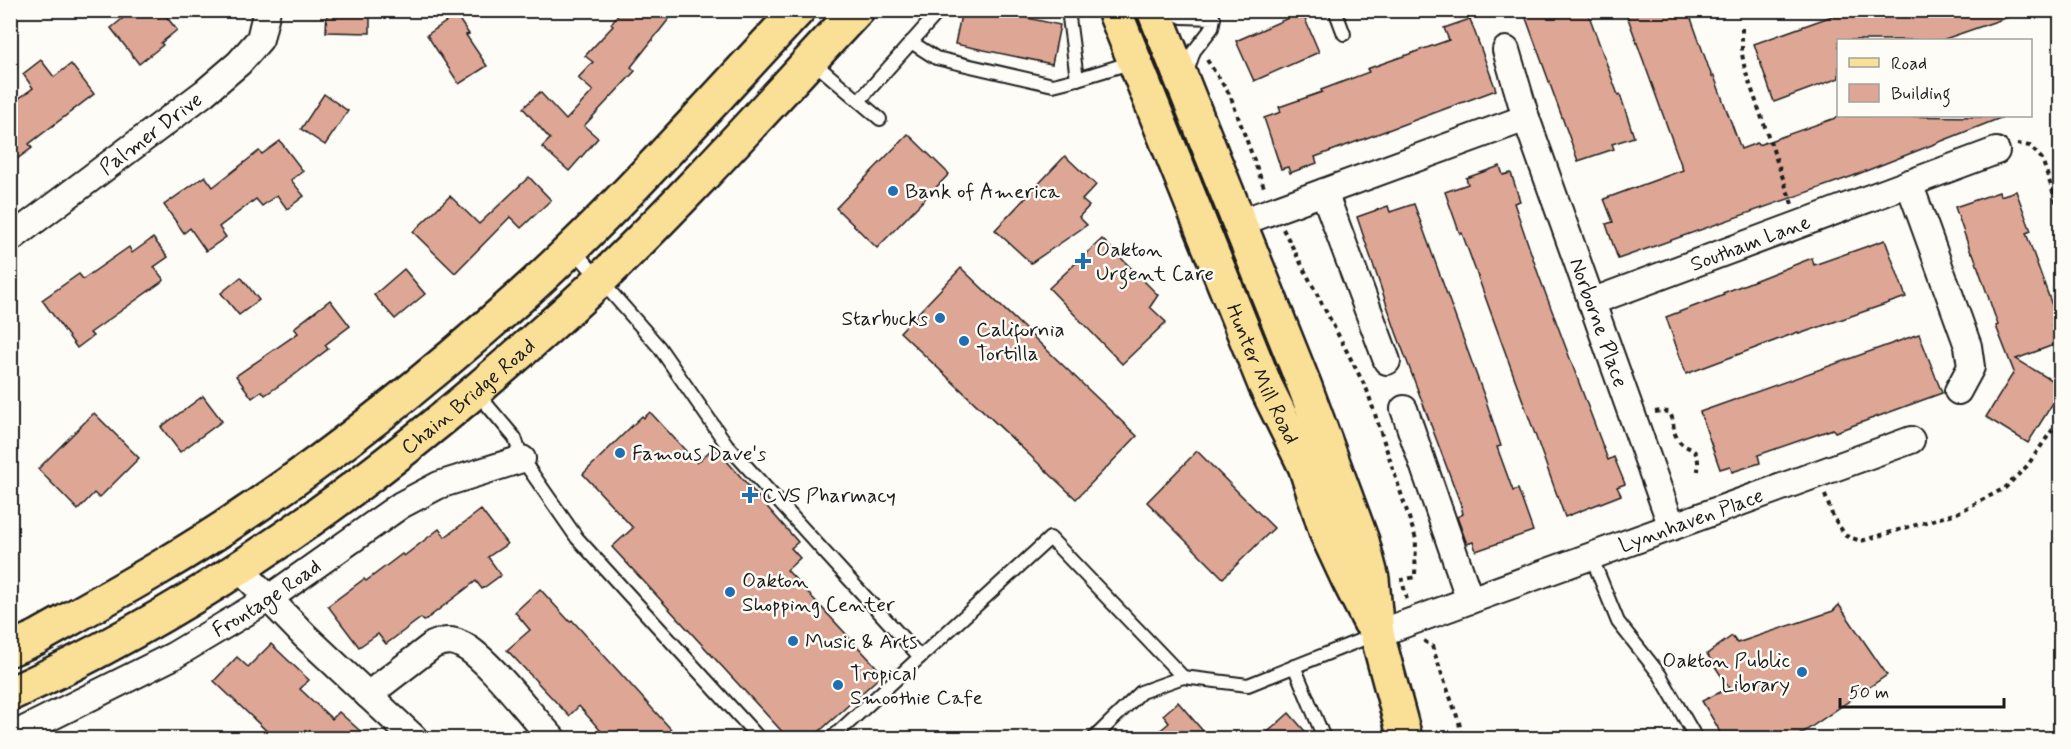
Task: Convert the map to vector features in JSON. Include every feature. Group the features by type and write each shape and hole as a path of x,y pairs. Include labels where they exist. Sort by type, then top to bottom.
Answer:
{"main road":[{"name":"Chain Bridge Road","path":"10,649 36,638 185,553 316,465 447,360 572,248 636,185 798,10"},
{"name":"Chain Bridge Road","path":"10,694 58,672 200,595 327,510 411,446 601,279 686,195 856,10"},
{"name":"Hunter Mill Road","path":"1114,10 1133,62 1257,317 1331,455 1362,541 1372,579 1377,634 1405,738"},
{"name":"Hunter Mill Road","path":"1155,10 1239,223 1257,317"}],"street":[{"name":"Palmer Drive","path":"10,239 204,93 239,63 260,39 267,10"},
{"name":"Norborne Place","path":"1506,51 1526,118 1672,527"},
{"path":"1239,223 1526,118"},
{"name":"Southam Lane","path":"1591,302 1996,151"},
{"path":"1909,183 1968,346 1971,367 1958,391"},
{"path":"1324,192 1387,361"},
{"path":"1404,408 1470,600"},
{"name":"Lynnhaven Place","path":"1377,634 1911,440"},
{"name":"Frontage Road","path":"10,737 173,656 268,599 401,505 439,485 522,459"},
{"path":"239,568 268,599 414,738"},
{"path":"368,695 433,645 442,641 453,641 470,650 491,670 546,736"}],"lane":[{"path":"859,100 940,10"},
{"path":"1068,10 1077,80"},
{"path":"1168,10 1182,17 1214,18 1212,28 1194,51 1183,84"},
{"path":"1335,10 1344,34"},
{"path":"911,42 936,58 1053,85 1077,80 1133,62"},
{"path":"811,60 880,119"},
{"path":"572,248 659,348 727,445 920,657"},
{"path":"476,391 515,438 522,459 577,538 759,738"},
{"path":"832,738 1050,538 1183,678"},
{"path":"1591,556 1618,622 1660,675 1696,738"},
{"path":"1094,738 1141,692 1183,678 1248,685 1377,634"},
{"path":"1294,666 1324,738"}],"path":[{"path":"1742,27 1745,70 1794,210"},
{"path":"1204,54 1230,94 1266,194"},
{"path":"1996,151 2015,144 2030,146 2042,159 2061,213"},
{"path":"1283,228 1367,390 1416,539 1414,577 1402,580"},
{"path":"1654,412 1669,412 1673,418 1676,436 1683,444 1694,449 1699,457 1698,471"},
{"path":"1823,490 1833,517 1846,536 1861,541 1957,513 2005,488 2027,466 2061,419"},
{"path":"1415,635 1432,646 1459,722 1462,738"}],"building":[{"path":"133,10 161,10 177,30 161,43 163,45 139,64 111,28"},
{"path":"327,10 370,12 370,33 326,32"},
{"path":"621,10 676,10 631,67 635,71 584,126 598,138 569,171 542,147 550,139 523,108 540,92 566,120 593,91 578,78 593,62 585,56 613,26 611,24"},
{"path":"962,10 991,10 1060,25 1052,64 955,44"},
{"path":"1523,10 1587,10 1634,137 1612,144 1614,149 1578,161"},
{"path":"1625,10 1688,10 1741,149 1838,117 2003,117 1853,176 1618,259 1606,224 1613,222 1604,199 1683,170"},
{"path":"1849,10 2019,10 2020,13 1945,39 1837,39 1837,79 1774,102 1754,44"},
{"path":"1302,12 1319,52 1254,81 1236,41"},
{"path":"456,15 469,34 466,35 487,66 459,84 427,35"},
{"path":"1470,19 1496,90 1315,157 1317,163 1290,173 1288,167 1281,169 1264,118 1281,112 1279,107 1369,72 1367,69 1449,40 1444,28"},
{"path":"41,60 54,77 71,64 94,94 29,144 32,148 10,164 10,105 33,88 23,74"},
{"path":"324,94 348,111 325,145 301,129"},
{"name":"Bank of America","path":"908,134 949,174 877,248 836,208"},
{"path":"280,141 303,171 291,180 304,196 287,209 277,195 262,206 256,199 219,227 226,237 206,251 190,228 184,233 164,205 205,176 213,187 259,151 262,154"},
{"path":"1065,156 1096,185 1082,200 1089,206 1079,217 1087,225 1031,263 995,230"},
{"path":"1500,166 1503,175 1511,173 1520,201 1514,203 1539,276 1608,460 1614,457 1625,484 1617,487 1621,495 1565,517 1445,192 1468,184 1466,178"},
{"path":"529,177 551,200 521,228 510,217 455,273 413,232 450,196 479,224"},
{"path":"2016,191 2031,231 2026,233 2058,322 2052,325 2059,343 2016,359 2061,386 2061,390 2028,443 1986,417 2014,372 1955,207 1999,192 2000,196"},
{"path":"1414,204 1486,401 1501,446 1497,447 1513,491 1518,489 1533,531 1476,551 1473,542 1467,544 1457,517 1463,514 1461,505 1396,332 1357,217 1388,206 1390,212"},
{"path":"153,238 168,257 154,267 164,280 90,333 93,336 77,348 42,300 79,274 83,279 129,247 132,253"},
{"path":"1102,239 1158,295 1150,307 1166,322 1122,364 1049,288"},
{"path":"1885,240 1906,297 1799,334 1798,332 1686,374 1666,317 1812,258 1814,265"},
{"path":"961,268 1137,436 1076,499 900,332"},
{"path":"404,269 425,294 395,319 374,295"},
{"path":"241,277 259,300 239,315 221,293"},
{"path":"330,300 350,326 325,345 328,349 293,376 265,395 262,391 252,398 236,376 298,333 294,328"},
{"path":"1919,334 1942,393 1835,432 1833,429 1758,455 1760,463 1732,472 1730,466 1720,469 1700,412"},
{"path":"203,396 222,421 180,452 161,427"},
{"name":"Oakton Shopping Center","path":"650,412 697,463 714,447 733,468 798,542 791,548 800,558 787,570 883,674 812,738 788,738 612,547 633,528 583,474 642,416 644,418"},
{"path":"94,413 139,458 99,498 94,493 78,510 38,469"},
{"path":"1197,451 1274,528 1223,578 1147,502"},
{"path":"481,510 507,544 488,557 501,575 482,589 476,581 424,621 421,618 386,644 378,634 359,647 328,606 402,554 404,556 439,529 445,537"},
{"path":"540,589 570,622 572,620 679,738 607,738 579,706 569,716 507,650 530,630 515,612"},
{"name":"Oakton Public Library","path":"1839,605 1887,675 1795,738 1722,738 1702,701 1729,688 1707,654 1732,636 1737,643 1833,611"},
{"path":"271,644 309,680 300,689 332,719 339,712 368,738 274,738 214,681 237,657 248,667"},
{"path":"1178,702 1209,738 1151,738 1169,723 1163,715"},
{"path":"1289,713 1311,738 1261,738"}],"place":[{"name":"Bank of America","path":"893,191"},
{"name":"Oakton Urgent Care","path":"1083,261"},
{"name":"Starbucks","path":"940,318"},
{"name":"California Tortilla","path":"964,341"},
{"name":"Famous Dave's","path":"620,453"},
{"name":"CVS Pharmacy","path":"750,495"},
{"name":"Oakton Shopping Center","path":"730,592"},
{"name":"Music & Arts","path":"793,641"},
{"name":"Oakton Public Library","path":"1802,672"},
{"name":"Tropical Smoothie Cafe","path":"838,685"}]}
